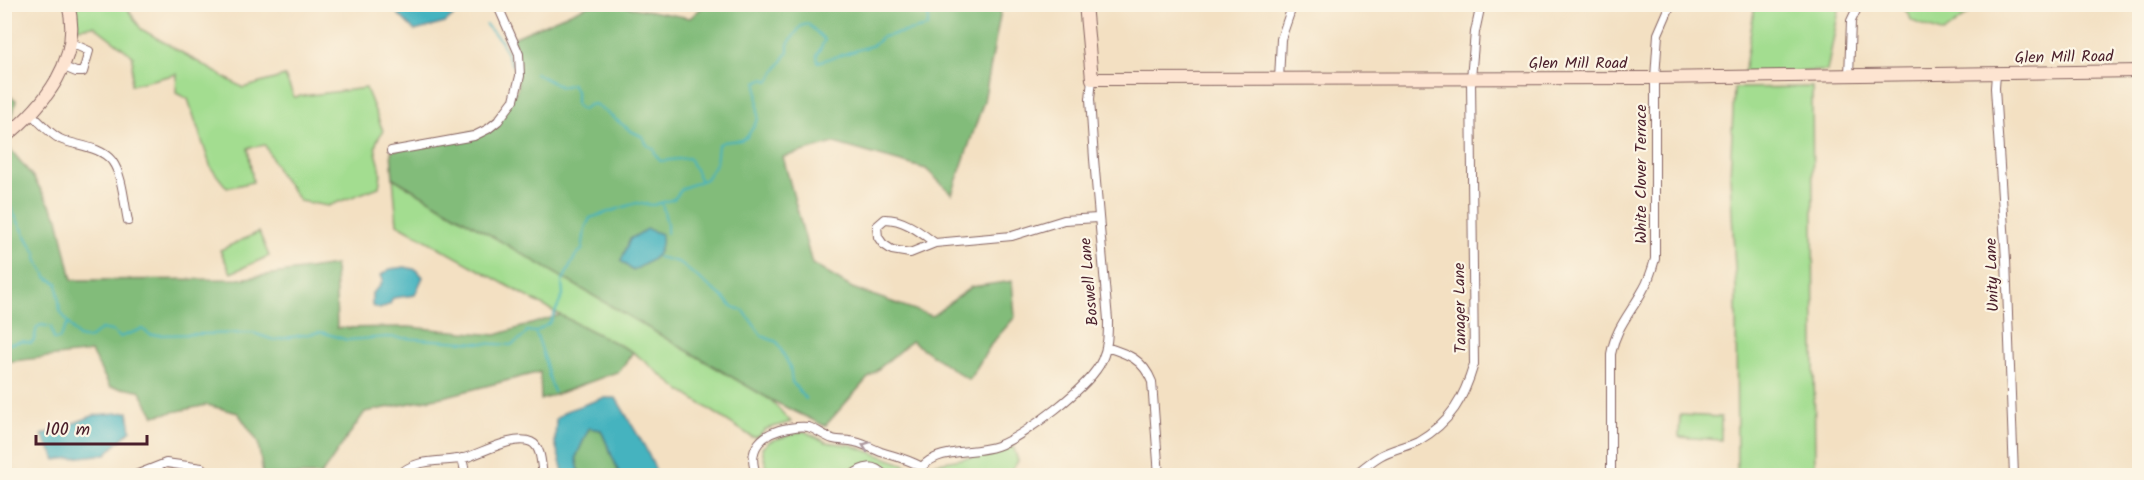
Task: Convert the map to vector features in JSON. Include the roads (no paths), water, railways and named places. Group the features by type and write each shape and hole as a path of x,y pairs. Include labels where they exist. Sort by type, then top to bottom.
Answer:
{"main road":[{"path":"4,138 47,96 64,67 72,27 69,4"},
{"path":"1085,4 1092,80"},
{"name":"Glen Mill Road","path":"1092,80 1655,78 2139,72"}],"street":[{"path":"390,151 474,136 498,121 514,100 520,76 519,54 497,4"},
{"path":"1279,80 1281,39 1293,4"},
{"name":"Tanager Lane","path":"1353,476 1381,456 1417,441 1437,428 1452,413 1464,396 1469,383 1474,364 1471,79 1475,32 1481,4"},
{"name":"White Clover Terrace","path":"1611,476 1613,340 1618,328 1650,278 1655,259 1655,78 1658,34 1671,4"},
{"path":"1849,76 1851,21 1859,4"},
{"path":"64,67 83,72 89,51 70,44"},
{"name":"Unity Lane","path":"1996,74 2014,476"},
{"name":"Boswell Lane","path":"920,466 937,456 981,450 1015,438 1083,386 1102,362 1106,347 1108,320 1090,99 1092,80"},
{"path":"31,114 57,137 73,145 93,149 112,162 119,179 128,221"},
{"path":"934,243 899,221 885,219 877,226 878,237 883,244 900,253 910,253 934,243 1012,236 1064,220 1098,218"},
{"path":"1106,347 1138,360 1149,373 1152,382 1159,476"},
{"path":"757,476 753,462 754,453 764,437 771,432 801,426 809,427 832,439 854,442 902,457 920,466 915,476"},
{"path":"398,476 411,466 427,461 462,458 496,445 525,441 532,442 538,449 543,476"},
{"path":"462,458 466,476"},
{"path":"134,476 166,463 202,468"},
{"path":"851,476 872,466 885,476"},
{"path":"4,469 12,476"}],"water":[{"path":"389,5 466,5 445,23 415,31"},
{"path":"647,229 661,234 660,249 651,261 633,271 621,261 630,239"},
{"path":"405,267 417,270 423,277 415,295 393,298 390,304 380,309 372,306 372,293 383,280 381,275 390,269"},
{"path":"603,398 616,398 645,447 658,475 620,475 601,430 589,428 576,457 580,475 564,475 555,443 556,419 566,411"},
{"path":"128,412 131,430 106,454 56,460 42,435 95,415"}],"waterway":[{"path":"4,195 36,253 36,259 46,277 57,283 60,311 78,337 89,339 101,329 112,331 120,337 142,329 151,335 253,333 274,340 321,332 347,340 387,337 511,345 523,337 527,331 535,332 550,323 563,295 562,282 576,255 582,250 585,229 590,218 636,203 653,205 674,199 683,188 706,179 716,163 718,145 747,137 758,119 757,82 763,79 769,81 788,52 788,44 801,26 808,24 825,40 817,55 818,62 874,45 882,37 927,27 929,17 909,4"},
{"path":"486,25 501,41 512,65"},
{"path":"535,73 561,87 572,84 576,91 576,105 582,110 595,104 631,131 643,137 647,145 654,149 660,161 689,158 701,181"},
{"path":"662,203 667,233"},
{"path":"658,257 678,262 723,297 731,306 744,311 762,336 777,342 790,367 792,382 806,399"},
{"path":"4,345 22,341 31,343 37,327 42,325 51,327 54,339 59,339 68,323"},
{"path":"535,332 554,392"}]}
